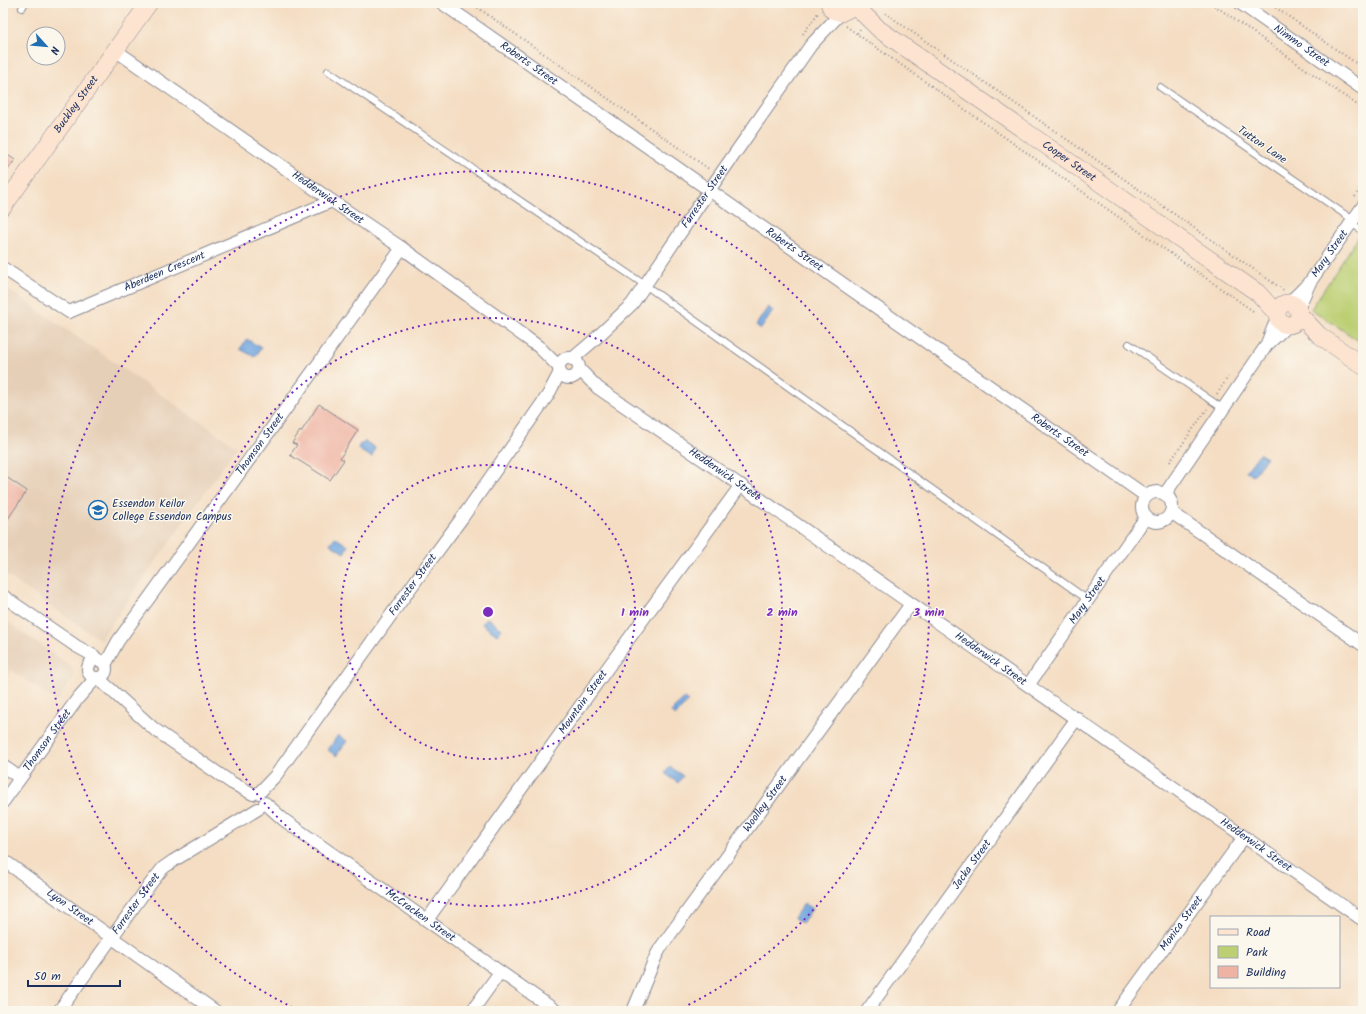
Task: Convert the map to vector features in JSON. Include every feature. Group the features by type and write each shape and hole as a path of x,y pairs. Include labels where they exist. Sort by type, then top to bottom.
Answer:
{"street":[{"name":"Buckley Street","path":"3,206 149,3"},
{"name":"Roberts Street","path":"442,3 1146,496"},
{"name":"Nimmo Street","path":"1240,3 1363,89"},
{"name":"Forrester Street","path":"59,1011 150,883 163,868 237,821 257,801 462,518 548,395 592,342 632,304 646,286 710,190 811,45 841,7"},
{"name":"Cooper Street","path":"841,7 880,30 1363,366"},
{"name":"Hedderwick Street","path":"115,50 402,248 569,368 741,485 910,604 1077,718 1363,920"},
{"name":"Aberdeen Crescent","path":"3,268 69,312 332,201"},
{"name":"Mary Street","path":"1165,494 1222,408 1363,206"},
{"name":"Thomson Street","path":"3,802 78,698 97,669 402,248"},
{"name":"Mountain Street","path":"427,920 741,485"},
{"path":"1153,492 1165,494 1171,502 1171,512 1165,519 1154,522 1146,517 1142,510 1142,505 1146,496 1153,492"},
{"path":"1171,512 1363,645"},
{"name":"Mary Street","path":"1028,684 1146,517"},
{"name":"McCracken Street","path":"3,596 76,646 97,669 122,701 154,729 556,1011"},
{"name":"Woolley Street","path":"633,1011 656,956 661,948 910,604"},
{"name":"Jacka Street","path":"867,1011 1077,718"},
{"path":"3,766 20,778"},
{"name":"Monica Street","path":"1118,1011 1244,837"},
{"name":"Lyon Street","path":"3,860 215,1011"},
{"path":"472,1011 500,972"}],"lane":[{"path":"328,71 646,286 1088,600"},
{"name":"Tutton Lane","path":"1160,87 1352,221 1363,231"},
{"path":"1129,344 1222,408"}],"path":[{"path":"471,3 709,169"},
{"path":"1211,3 1363,109"},
{"path":"1269,3 1363,68"}],"shaded area":[{"name":"Essendon Keilor College Essendon Campus","path":"3,286 237,447 100,640 3,573"},
{"path":"3,619 72,667 74,677 57,702 11,670 3,681"}],"green space":[{"path":"1361,233 1363,234 1363,334 1359,341 1311,309"}],"water":[{"path":"768,307 773,311 761,329 756,325"},
{"path":"247,339 261,348 255,357 240,349"},
{"path":"365,441 375,448 372,457 362,452 358,448 360,444 363,444"},
{"path":"1260,453 1266,458 1253,476 1246,471"},
{"path":"335,537 348,546 344,553 330,544"},
{"path":"487,618 502,629 497,635 482,624"},
{"path":"684,698 688,701 675,716 671,712"},
{"path":"338,735 347,741 336,756 328,750"},
{"path":"670,767 683,776 678,783 665,773"},
{"path":"804,903 812,909 802,923 794,918"}],"building":[{"path":"3,152 15,160 3,176"},
{"path":"319,404 358,430 340,458 344,460 330,480 290,455 297,445 292,443"},
{"path":"3,475 27,491 3,526"}],"place":[{"name":"Essendon Keilor College Essendon Campus","path":"98,510"}]}
